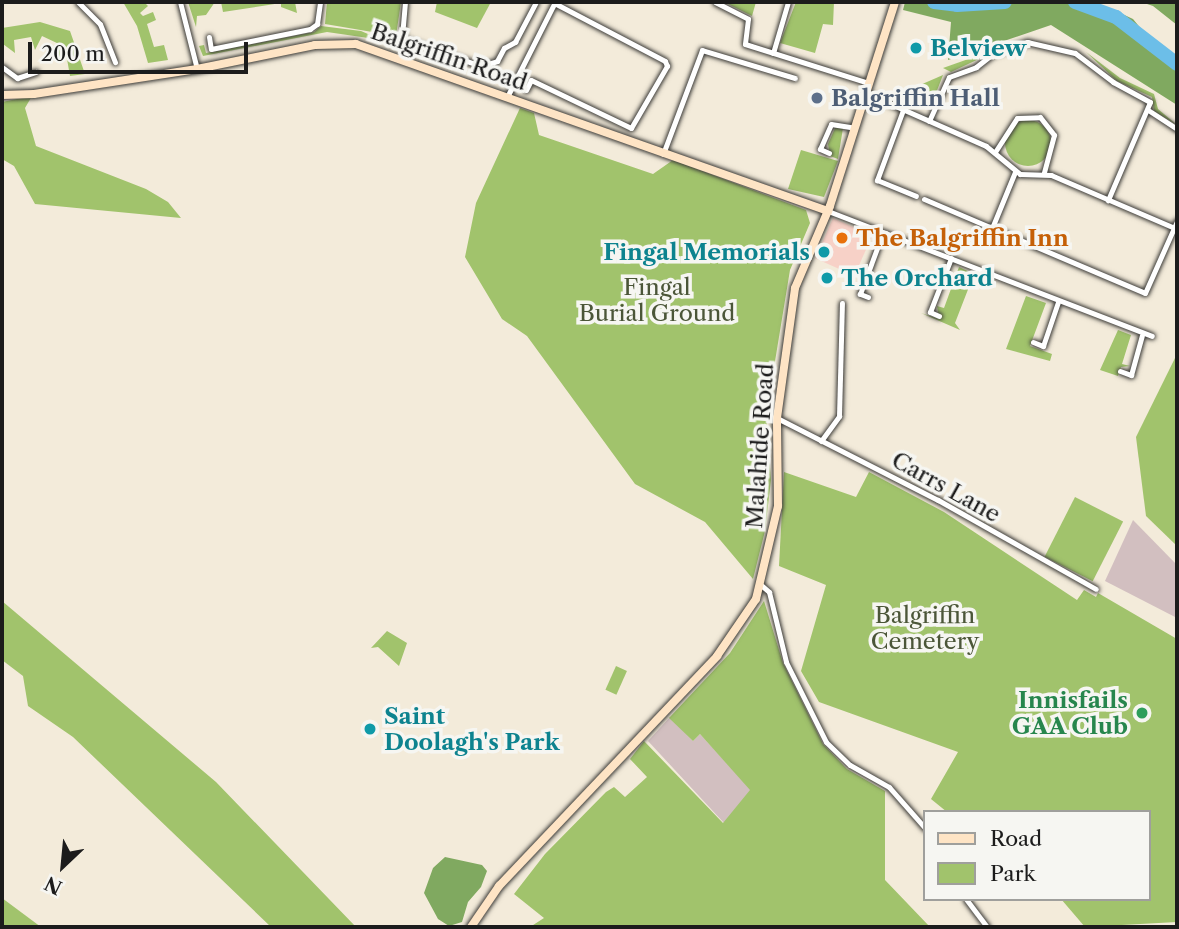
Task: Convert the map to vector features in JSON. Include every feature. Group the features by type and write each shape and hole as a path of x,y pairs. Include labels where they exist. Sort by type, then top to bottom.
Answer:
{"main road":[{"name":"Malahide Road","path":"471,927 499,886 718,656 749,613 761,586 778,506 777,418 795,288 828,211 895,2"},
{"name":"Balgriffin Road","path":"2,95 34,94 197,69 315,45 356,44 828,211"}],"street":[{"path":"78,2 100,24 115,62"},
{"path":"180,2 197,69"},
{"path":"209,37 211,49 310,29 317,24 320,2"},
{"path":"405,2 402,35 406,40 481,66 497,61 504,48 515,42 536,2"},
{"path":"506,97 555,2 665,61 667,66 631,128 531,80 526,90"},
{"path":"715,2 748,19 745,44 869,83"},
{"path":"773,53 788,2"},
{"path":"929,121 949,77 1027,42 1075,53 1113,82 1148,98 1148,110 1108,200"},
{"path":"663,154 702,50 795,78"},
{"path":"2,67 17,78 36,72"},
{"path":"866,93 995,152 1016,172 1044,173 1175,229"},
{"path":"903,110 877,180 916,197"},
{"path":"1148,110 1177,129"},
{"path":"995,152 1017,118 1040,117 1055,135 1044,173"},
{"path":"830,153 820,149 831,124 855,128"},
{"path":"992,228 1016,172"},
{"path":"924,200 1145,293 1177,221"},
{"path":"828,211 882,235 951,258 1142,335 1152,336"},
{"path":"868,297 860,294 882,235"},
{"path":"940,316 930,312 951,258"},
{"path":"1033,342 1043,346 1058,302"},
{"path":"821,441 839,416 842,303"},
{"path":"1120,371 1131,374 1142,335"},
{"name":"Carrs Lane","path":"777,418 1096,589"},
{"path":"761,586 769,592 786,662 826,741 850,765 889,787 923,826"},
{"path":"967,901 986,927"}],"shaded area":[{"path":"833,218 872,235 854,276 815,258"},
{"path":"1133,520 1177,565 1177,618 1105,581"},
{"path":"670,717 693,741 700,734 752,791 724,823 648,741"}],"green space":[{"path":"123,2 144,2 148,6 140,13 143,16 153,12 156,20 147,24 154,47 164,45 168,60 148,63 137,26"},
{"path":"188,2 215,2 206,15 197,16 196,27"},
{"path":"221,2 295,2 297,13 281,7 281,3 223,12"},
{"path":"327,2 401,2 396,36 325,24"},
{"path":"437,2 491,2 477,28 435,12"},
{"path":"724,2 756,2 752,16"},
{"path":"796,2 834,2 833,25 823,24 815,53 780,43"},
{"path":"905,2 1086,2 1118,12 1133,19 1168,62 1177,66 1177,105 1051,25 948,60 951,22 903,10"},
{"path":"1141,2 1177,2 1177,25 1153,6"},
{"path":"40,22 70,31 85,74 70,76 67,59 53,58 59,44 42,36 35,50 31,37 14,40 15,53 3,44 2,28"},
{"path":"321,26 361,31 382,40 327,32 203,56 199,46 204,45 206,53 314,32"},
{"path":"1086,52 1120,78 1154,94 1158,109 1177,125 1154,111 1152,97 1117,81"},
{"path":"974,57 981,58 951,72 943,68"},
{"path":"943,75 931,106 925,109 897,95"},
{"path":"32,96 25,108 36,146 146,189 168,202 181,218 35,204 14,166 2,159 2,102"},
{"name":"Fingal Burial Ground","path":"520,108 534,113 539,135 653,174 673,160 806,210 810,223 790,270 766,416 771,480 765,531 753,579 705,522 635,484 527,336 502,319 465,257 476,203"},
{"path":"1028,120 1037,121 1044,127 1050,134 1050,152 1044,159 1037,165 1028,166 1019,165 1012,159 1006,152 1005,143 1006,134 1012,127 1019,121"},
{"path":"836,126 843,128 838,159 830,156 828,144"},
{"path":"801,150 838,161 824,197 788,189"},
{"path":"959,267 974,274 955,323 960,330 921,313 939,319 937,306 944,308"},
{"path":"1026,296 1046,303 1030,346 1052,354 1050,361 1006,349"},
{"path":"1118,330 1131,335 1122,364 1130,366 1121,367 1118,376 1100,370"},
{"path":"1177,354 1177,546 1146,516 1136,437"},
{"name":"Balgriffin Cemetery","path":"784,472 856,497 869,472 944,512 1077,600 1084,590 1096,597 1098,593 1177,639 1177,922 1085,927 1063,901 1151,901 1151,810 945,810 931,799 958,752 819,702 801,671 826,585 779,566"},
{"path":"1075,497 1123,522 1093,581 1045,557"},
{"path":"2,601 216,782 356,927 271,927 73,737 28,706 23,676 2,660"},
{"path":"764,601 783,663 823,744 847,769 885,791 885,880 930,927 530,927 544,918 514,894 545,854 606,792 614,787 625,797 647,777 630,759 644,741 723,823 750,790 700,734 693,741 669,718 730,653"},
{"path":"387,631 407,643 399,666 378,647 371,648"},
{"path":"616,666 627,671 616,695 605,690"},
{"path":"445,857 482,865 487,871 481,887 468,902 462,922 449,926 438,919 424,893 433,868"},
{"path":"2,898 41,927 2,927"}],"waterway":[{"path":"934,2 957,5 1005,2"},
{"path":"1075,2 1116,17 1177,64"}],"place":[{"name":"Belview","path":"916,48"},
{"name":"Balgriffin Hall","path":"817,98"},
{"name":"The Balgriffin Inn","path":"842,238"},
{"name":"Fingal Memorials","path":"824,252"},
{"name":"The Orchard","path":"827,278"},
{"name":"Innisfails GAA Club","path":"1142,713"},
{"name":"Saint Doolagh's Park","path":"370,729"}]}
